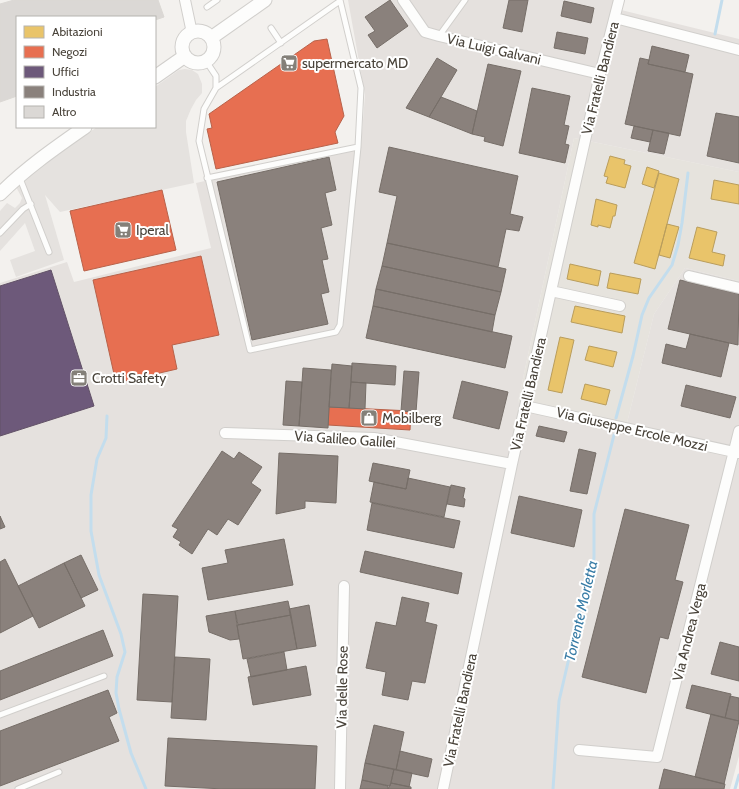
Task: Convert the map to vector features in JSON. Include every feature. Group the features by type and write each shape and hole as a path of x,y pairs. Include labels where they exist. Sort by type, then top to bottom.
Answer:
{"street":[{"path":"185,0 192,33"},
{"path":"211,38 265,0"},
{"name":"Via Luigi Galvani","path":"403,0 425,32 600,74"},
{"name":"Via Fratelli Bandiera","path":"443,789 512,464 600,74 619,0"},
{"path":"615,18 739,50"},
{"path":"203,32 211,38 214,48 213,53 206,61 196,63 192,62 185,56 182,48 186,37 192,33 203,32"},
{"path":"156,76 185,56"},
{"path":"0,194 19,175 84,128"},
{"path":"689,276 739,288"},
{"path":"551,291 620,306"},
{"name":"Via Giuseppe Ercole Mozzi","path":"525,406 736,453"},
{"name":"Via Andrea Verga","path":"579,750 657,757 736,453 739,431"},
{"name":"Via Galileo Galilei","path":"225,433 374,438 512,464"},
{"name":"Via delle Rose","path":"340,789 344,586"}],"lane":[{"path":"207,7 217,0"},
{"path":"439,36 465,0"},
{"path":"340,1 361,88 358,147 340,325 336,332 250,350 198,141 204,109 216,88 281,43 340,1"},
{"path":"271,28 281,43"},
{"path":"206,61 216,76 216,88"},
{"path":"207,178 358,147"},
{"path":"19,175 49,252"},
{"path":"0,233 23,209 30,204"},
{"path":"0,715 104,676"},
{"path":"18,789 58,772"}],"shaded area":[{"path":"348,0 614,0 613,8 739,39 739,172 574,138 518,402 627,423 654,314 685,268 739,281 739,756 730,789 0,789 0,283 67,262 74,282 211,248 196,183 361,146 365,95"},
{"path":"179,70 192,70 198,74 202,84 202,93 196,100 186,121 186,132 194,183 60,212 45,195 64,260 16,277 10,260 35,251 25,223 0,251 0,211 7,203 15,208 20,203 22,198 16,187 44,164 96,128 156,128 156,86"},
{"path":"574,138 739,172 739,281 685,268 654,314 627,423 518,402"}],"building: Abitazioni":[{"path":"610,156 625,160 624,164 631,166 625,188 606,183 608,177 604,176"},
{"path":"647,167 659,171 654,188 642,184"},
{"path":"659,173 679,179 655,269 634,263"},
{"path":"714,180 739,185 739,204 711,199"},
{"path":"596,199 617,205 615,216 613,216 610,228 591,225"},
{"path":"667,224 679,227 670,258 659,255"},
{"path":"697,227 717,232 712,252 725,255 723,266 689,258"},
{"path":"570,264 601,271 598,286 567,279"},
{"path":"610,273 641,279 638,294 607,288"},
{"path":"575,306 625,316 622,333 571,322"},
{"path":"560,337 574,340 562,393 548,390"},
{"path":"589,346 617,352 613,367 585,360"},
{"path":"585,384 610,390 606,405 581,399"}],"building: Negozi":[{"path":"327,39 344,116 335,132 338,143 216,169 207,129 212,128 209,114 314,41"},
{"name":"Iperal","path":"162,190 176,250 84,271 70,211"},
{"path":"201,256 219,335 172,345 177,369 116,383 93,280"},
{"name":"Mobilberg","path":"329,407 411,411 410,430 328,425"}],"building: Uffici":[{"path":"51,270 94,406 0,436 0,286"}],"building: Industria":[{"path":"390,0 408,26 377,48 368,35 375,31 365,17"},
{"path":"509,0 528,0 522,32 503,28"},
{"path":"564,1 594,8 591,23 561,16"},
{"path":"557,32 588,38 585,54 554,48"},
{"path":"652,46 689,55 685,72 648,64"},
{"path":"437,58 457,70 429,117 406,108"},
{"path":"640,58 649,60 648,64 693,74 680,136 625,124"},
{"path":"488,64 521,71 503,146 484,141 485,137 472,134"},
{"path":"532,88 570,96 564,125 569,126 565,144 569,145 565,163 519,153"},
{"path":"441,97 477,111 472,134 429,117"},
{"path":"716,113 739,117 739,163 707,156"},
{"path":"634,126 653,130 650,142 631,138"},
{"path":"653,130 669,133 664,154 648,151"},
{"path":"389,147 518,176 510,214 523,217 519,231 506,229 498,267 387,243 397,196 379,192"},
{"path":"329,157 336,190 325,193 332,225 321,228 328,259 322,260 329,292 321,294 328,324 252,340 217,182"},
{"path":"387,243 506,269 501,292 382,266"},
{"path":"382,266 501,292 495,315 376,289"},
{"path":"680,280 739,294 738,345 668,329"},
{"path":"376,289 495,315 492,332 373,306"},
{"path":"373,306 512,336 505,368 366,338"},
{"path":"690,334 729,343 721,377 662,363 666,344 686,349"},
{"path":"352,363 396,366 395,385 351,382"},
{"path":"332,364 352,366 349,408 329,407"},
{"path":"303,368 331,370 328,428 299,426"},
{"path":"404,371 419,372 416,412 401,411"},
{"path":"286,381 302,382 299,426 283,425"},
{"path":"462,381 508,392 499,429 453,418"},
{"path":"351,382 366,383 365,409 349,408"},
{"path":"686,385 736,397 730,418 681,406"},
{"path":"539,426 567,432 564,442 536,436"},
{"path":"579,449 596,453 587,494 570,491"},
{"path":"222,451 234,459 239,452 262,467 251,483 261,490 238,525 228,519 217,535 208,529 192,554 179,545 181,542 173,537 178,529 172,526"},
{"path":"279,453 338,456 336,503 305,501 305,508 276,514"},
{"path":"373,463 410,470 406,489 369,481"},
{"path":"408,478 450,487 444,517 370,502 374,482 406,489"},
{"path":"451,485 465,488 463,498 465,499 464,507 447,504"},
{"path":"519,496 582,510 574,547 511,533"},
{"path":"372,503 460,521 454,548 367,530"},
{"path":"625,509 689,525 675,580 683,582 668,639 660,637 646,693 582,677"},
{"path":"0,516 5,527 0,529"},
{"path":"284,539 293,585 208,600 202,568 228,563 225,550"},
{"path":"365,551 462,573 458,594 360,572"},
{"path":"81,555 98,590 81,598 64,563"},
{"path":"5,559 33,616 0,633 0,562"},
{"path":"64,563 85,606 39,628 18,586"},
{"path":"143,594 178,596 172,702 137,700"},
{"path":"402,597 429,603 425,622 437,625 425,683 412,681 408,700 382,695 386,672 366,668 376,622 396,626"},
{"path":"288,601 291,615 238,625 235,611"},
{"path":"309,605 316,646 297,649 289,609"},
{"path":"235,611 239,639 230,640 209,632 206,616"},
{"path":"291,615 297,649 243,659 237,625"},
{"path":"103,630 113,656 0,700 0,671"},
{"path":"720,642 739,647 739,681 711,674"},
{"path":"284,652 287,670 251,677 247,659"},
{"path":"175,657 210,659 206,720 171,718"},
{"path":"306,666 311,695 253,705 248,677"},
{"path":"692,685 731,694 725,718 686,708"},
{"path":"108,690 117,713 109,717 119,741 0,786 0,731"},
{"path":"730,696 739,698 739,721 725,718"},
{"path":"711,714 739,721 724,784 695,777"},
{"path":"374,725 404,732 396,770 365,763"},
{"path":"168,738 317,746 315,789 224,789 165,786"},
{"path":"400,751 432,759 428,777 396,770"},
{"path":"365,763 394,769 390,786 362,780"},
{"path":"394,769 412,773 409,787 391,783"},
{"path":"664,769 725,784 724,789 659,789"},
{"path":"362,780 388,786 388,789 360,789"},
{"path":"391,783 411,787 411,789 388,789"}],"building: Altro":[{"path":"14,0 158,0 164,17 156,20 156,16 16,16 16,96 0,102 0,4"}],"waterway":[{"name":"Torrente Morletta","path":"715,34 722,0"},
{"name":"Torrente Morletta","path":"616,418 633,356 642,315 649,298 672,265 678,245 688,173"},
{"path":"107,416 106,438 97,459 91,495 91,531 99,575 121,634 125,652 117,677 116,693 119,709 131,753 146,789"},
{"name":"Torrente Morletta","path":"553,789 559,701 585,589 594,558 594,514 614,435"},
{"path":"735,789 739,775"}],"place":[{"name":"supermercato MD","path":"289,63"},
{"name":"Iperal","path":"123,230"},
{"name":"Crotti Safety","path":"79,378"},
{"name":"Mobilberg","path":"369,418"}]}
